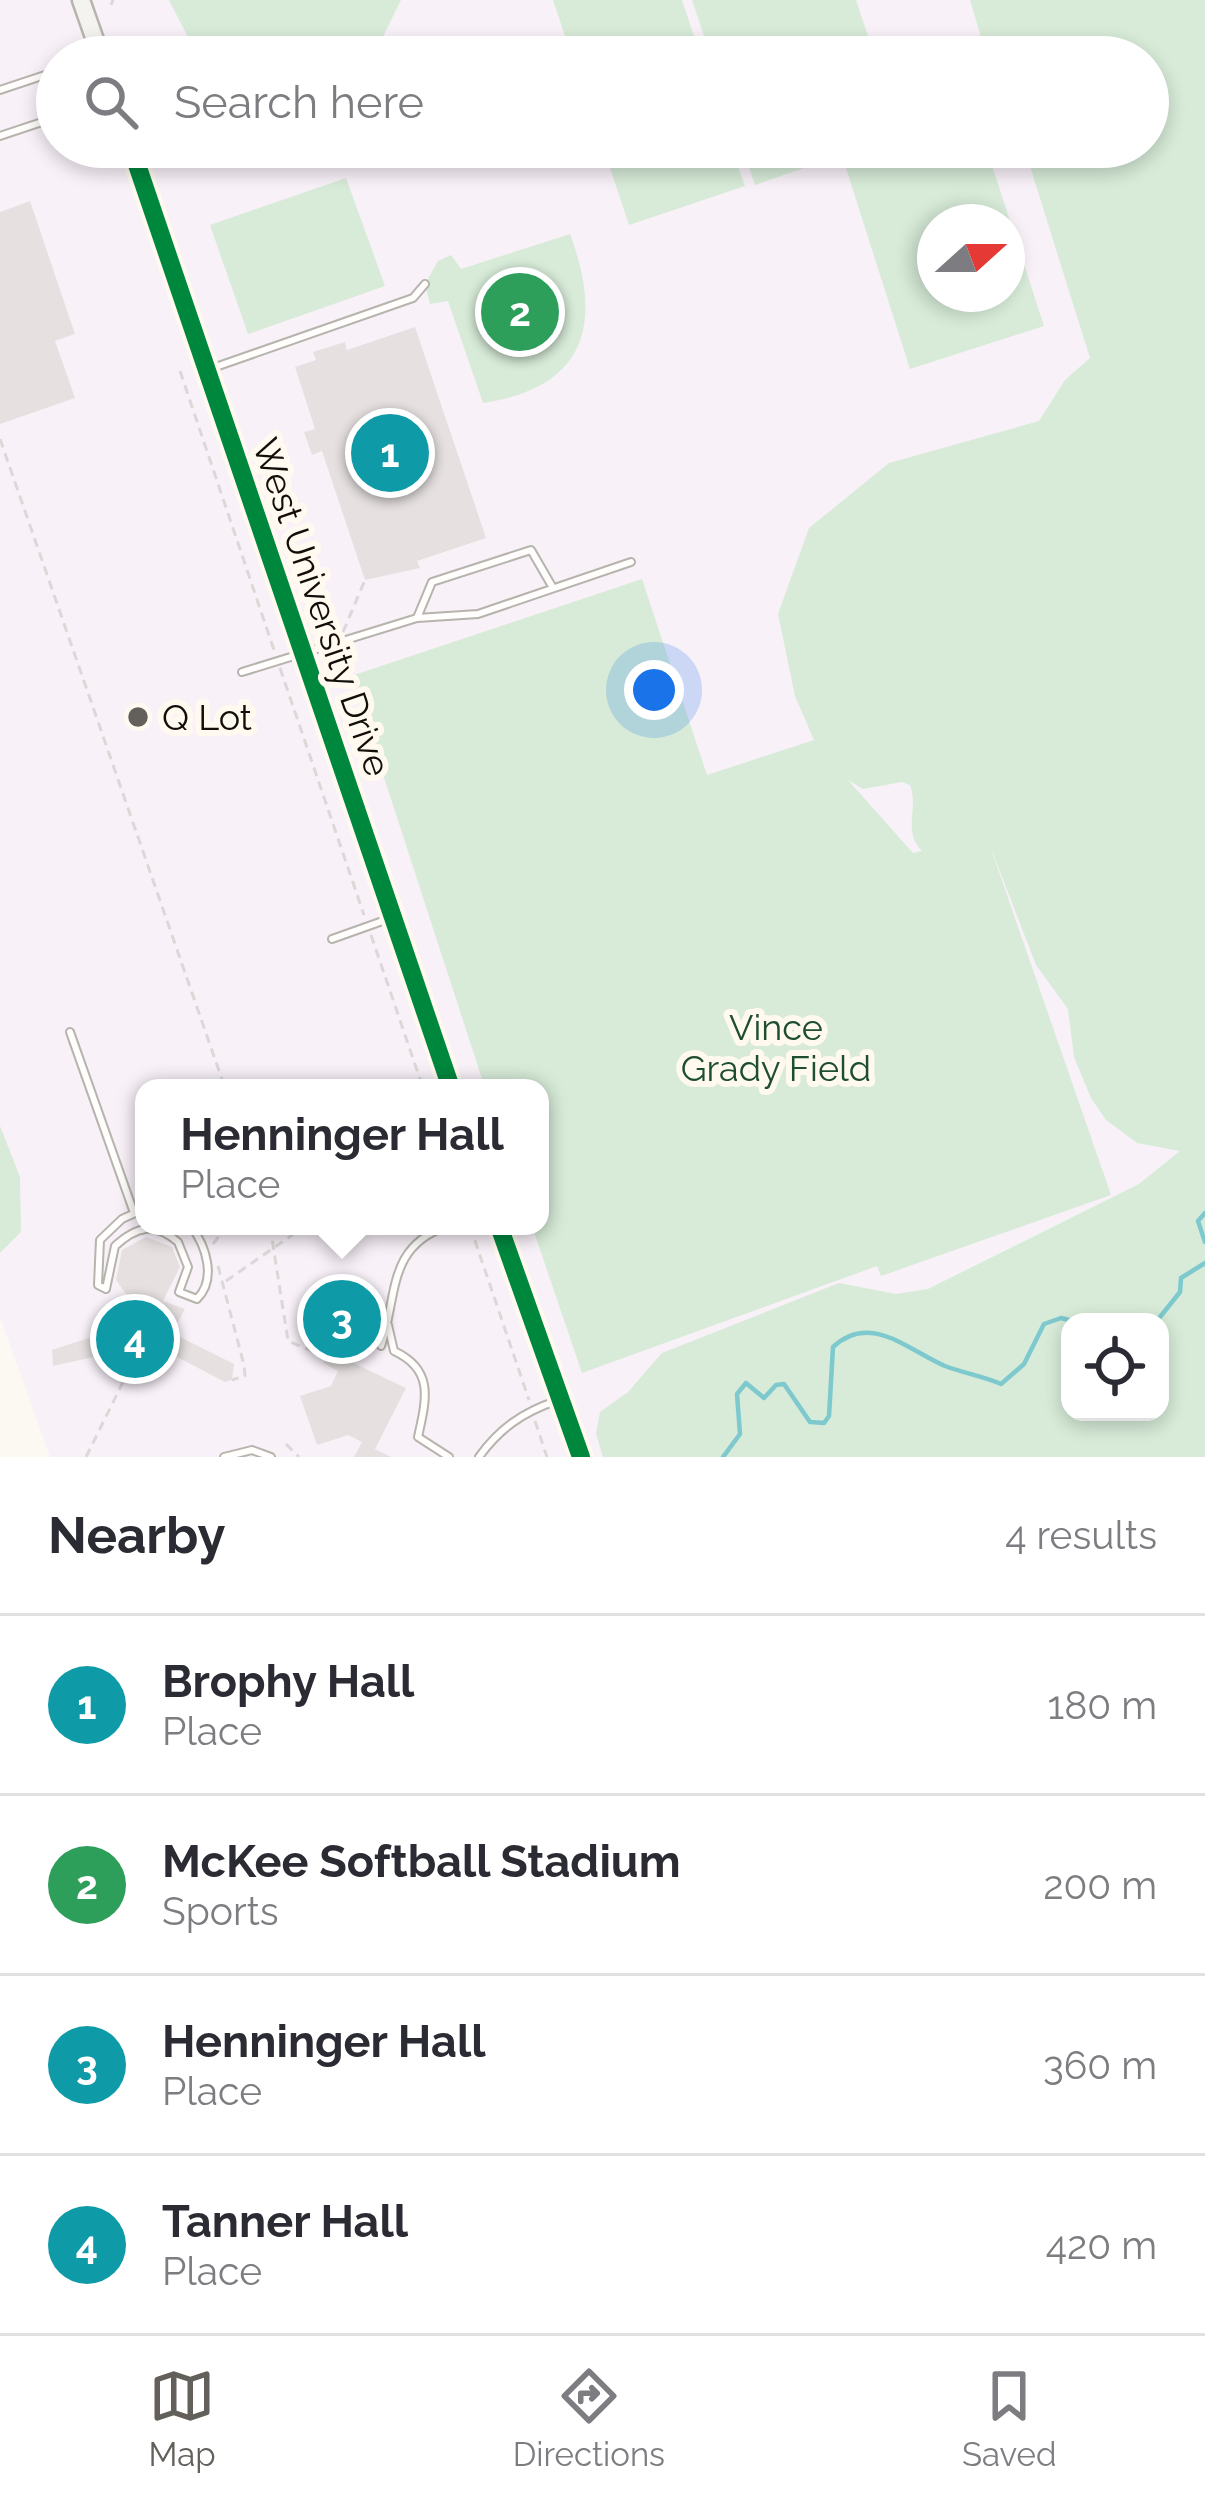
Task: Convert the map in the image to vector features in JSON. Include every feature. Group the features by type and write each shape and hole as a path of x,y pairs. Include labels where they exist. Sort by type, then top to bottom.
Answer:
{"street":[{"path":"82,0 94,36"},
{"name":"West University Drive","path":"138,168 449,1079"},
{"path":"502,1235 580,1457"}],"lane":[{"path":"0,90 36,78"},
{"path":"0,136 36,124"},
{"path":"207,370 413,298 425,284"},
{"path":"417,618 432,583 531,550 538,554 553,588"},
{"path":"242,672 417,618 478,614 631,562"},
{"path":"332,939 393,917"},
{"path":"70,1032 133,1210 97,1247 98,1285 106,1289 115,1246 135,1230"},
{"path":"164,1235 178,1242 188,1267 179,1292 197,1300 204,1293 208,1269 197,1235"},
{"path":"381,1346 407,1250 424,1235"},
{"path":"388,1325 394,1351 416,1364 427,1386 418,1437 449,1457"},
{"path":"478,1457 496,1434 531,1405 560,1399"},
{"path":"224,1457 252,1450 272,1457"}],"path":[{"path":"180,371 420,1079"},
{"path":"0,439 222,1079"},
{"path":"337,645 365,580"},
{"path":"218,1235 211,1242 244,1365 245,1376 232,1380"},
{"path":"273,1235 288,1341 326,1357"},
{"path":"224,1282 292,1235"},
{"path":"473,1235 548,1457"},
{"path":"86,1457 124,1380 152,1344"},
{"path":"517,1412 531,1405"},
{"path":"286,1444 299,1457"}],"shaded area":[{"path":"0,0 1205,0 1205,1385 1149,1457 50,1457 0,1317"}],"green space":[{"path":"169,0 401,0 383,36 187,36"},
{"path":"553,0 682,0 694,36 565,36"},
{"path":"692,0 856,0 868,36 704,36"},
{"name":"Vince Grady Field","path":"970,0 1205,0 1205,1457 603,1457 596,1434 600,1412 628,1392 662,1353 839,1283 896,1294 928,1289 1139,1184 1180,1151 1137,1143 1106,1120 1091,1098 1074,1057 1068,1009 1036,965 989,843 1111,1195 881,1276 877,1266 582,1373 535,1235 549,1235 549,1079 482,1079 351,676 642,579 707,775 814,740 795,696 778,614 809,528 889,463 1039,421 1065,380 1090,358 1031,168 1169,168 1169,36 981,36","holes":["848,780 863,789 902,782 910,785 913,835 922,851 913,853"]},
{"path":"610,168 739,168 745,186 629,225"},
{"path":"749,168 804,168 755,185"},
{"path":"846,168 993,168 1004,204 917,204 917,312 1025,312 1025,267 1044,326 910,369"},
{"path":"346,178 385,286 248,334 210,225"},
{"path":"570,234 585,296 578,346 565,366 545,382 518,395 483,403 448,301 430,304 425,284 438,261 451,255 461,269"},
{"path":"0,1126 20,1177 21,1232 0,1253"}],"building":[{"path":"30,201 75,334 55,341 75,398 0,424 0,212"},
{"path":"415,327 486,538 417,561 420,568 365,580 322,451 312,455 304,432 315,429 295,367 316,360 313,352 345,342 347,350"},
{"path":"146,1237 172,1247 180,1267 163,1301 185,1309 172,1333 234,1364 232,1380 225,1382 152,1344 53,1366 52,1350 113,1330 106,1307 129,1298 116,1280 122,1250"},
{"path":"339,1287 369,1301 370,1308 345,1359 406,1388 375,1449 391,1457 354,1457 362,1442 348,1435 317,1445 300,1396 331,1386 338,1371 323,1363 333,1346 314,1337 314,1329"}],"waterway":[{"path":"1205,1213 1198,1221 1205,1242"},
{"path":"1163,1313 1180,1292 1181,1278 1205,1263"},
{"path":"723,1457 740,1434 737,1394 746,1383 764,1398 776,1385 784,1384 810,1422 824,1423 829,1416 833,1347 847,1337 861,1333 889,1337 945,1366 1001,1384 1024,1364 1044,1324 1061,1318"}],"cycle path":[{"path":"138,168 448,1079"},
{"path":"502,1235 581,1457"}],"place":[{"name":"McKee Softball Stadium","path":"520,312"},
{"name":"Brophy Hall","path":"390,453"},
{"name":"Q Lot","path":"138,717"},
{"name":"Henninger Hall","path":"342,1319"},
{"name":"Tanner Hall","path":"135,1339"}]}
